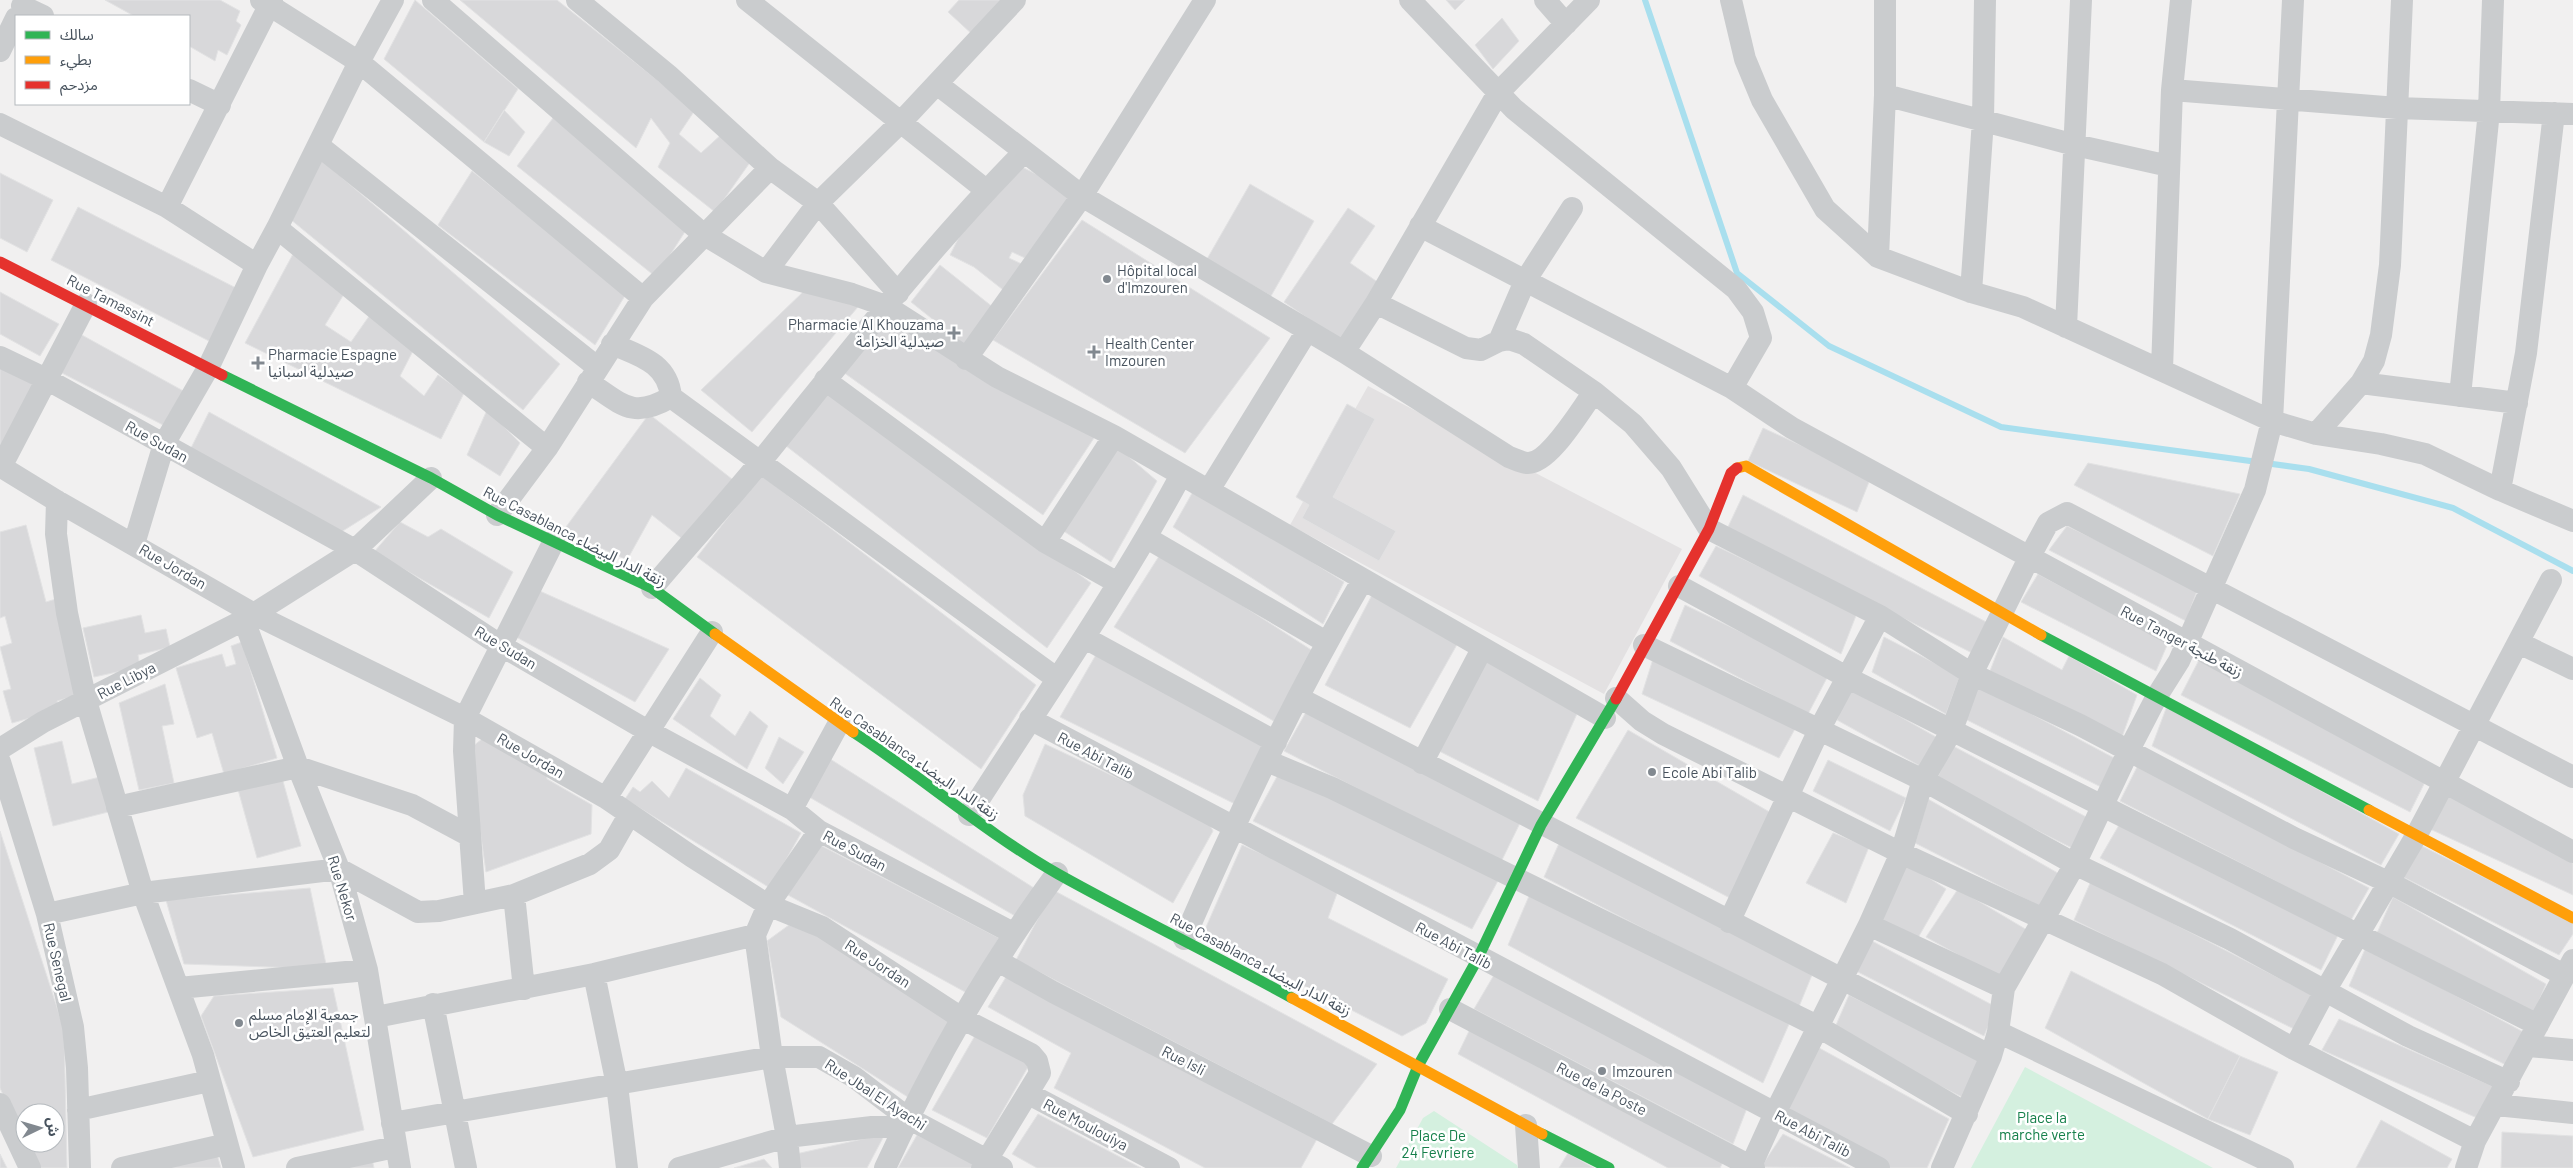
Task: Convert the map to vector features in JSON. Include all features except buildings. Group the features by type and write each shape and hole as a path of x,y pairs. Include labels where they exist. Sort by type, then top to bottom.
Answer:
{"main road":[{"name":"Rue Tamassint","path":"0,262 86,304 208,368"},
{"name":"Rue Casablanca زنقة الدار البيضاء","path":"208,368 432,478 497,515 652,588 839,723 890,756 969,815 1057,873 1184,939 1526,1125 1609,1168"},
{"path":"1366,1162 1400,1110 1418,1066 1478,958 1515,876 1541,825 1606,718 1644,645 1679,586 1709,529 1731,473 1738,467 1746,466 2055,644 2157,696 2416,836 2573,918"}],"street":[{"path":"134,544 164,444 208,368 257,265 359,62 393,0"},
{"path":"433,0 704,234 766,272 852,294 892,300"},
{"path":"577,0 668,75 770,168 818,203 892,300 966,359 1114,436 1482,649 1606,718"},
{"path":"747,0 986,190"},
{"path":"766,272 818,203 901,122 1015,0"},
{"path":"966,359 1082,196 1205,0"},
{"path":"1410,0 1514,109 1736,289 1752,312 1761,338 1732,388"},
{"path":"1545,0 1566,24"},
{"path":"1344,352 1376,303 1498,93 1590,0"},
{"path":"1731,0 1745,59 1762,100 1825,209 1878,257 1971,292 2023,307 2272,421 2316,434 2381,444 2425,454 2500,490 2573,521"},
{"path":"1878,257 1885,95 1885,0"},
{"path":"1971,292 1983,120 1985,0"},
{"path":"2066,326 2081,0"},
{"path":"2162,369 2172,90 2181,0"},
{"path":"1942,1168 1991,1056 1998,1032 2004,988 2075,864 2104,807 2129,750 2187,644 2254,490 2272,421 2293,0"},
{"path":"2316,434 2361,382 2374,361 2381,336 2390,265 2402,0"},
{"path":"2460,396 2489,111 2493,0"},
{"path":"167,207 220,106 268,1 359,62 643,298"},
{"path":"20,10 39,15"},
{"path":"0,51 15,20"},
{"path":"937,84 1082,196 1344,352 1509,457 1528,463 1540,460 1550,452 1594,392"},
{"path":"2172,90 2397,108 2563,114 2526,353 2500,490"},
{"path":"190,91 220,106"},
{"path":"1885,95 2075,145 2169,166"},
{"path":"0,124 167,207 257,265"},
{"path":"318,145 593,374 629,408 652,408 671,397"},
{"path":"652,588 759,463 892,300 986,190 1024,152"},
{"path":"497,515 547,448 643,298 770,168"},
{"path":"1499,341 1525,281 1572,208"},
{"name":"Rue Tanger زنقة طنجة","path":"1420,226 1732,388 1792,428 2573,852"},
{"path":"277,228 547,448"},
{"path":"1376,303 1466,348 1481,350 1499,341 1510,339 1524,344 1594,392 1634,424 1671,468 1709,529 1880,616 1972,674 2129,750 2294,838 2568,967 2562,1001 2538,1024 2509,1082 2475,1140 2466,1168"},
{"path":"0,466 86,304"},
{"path":"1209,490 1307,331"},
{"path":"612,344 652,362 670,382 671,397 1056,678"},
{"name":"Rue Sudan","path":"0,357 46,379 355,550 500,645 648,731 792,809 819,831 1013,933"},
{"path":"825,380 1045,542 1116,582"},
{"path":"2361,382 2517,403"},
{"path":"1045,542 1114,436"},
{"name":"Rue Jordan","path":"0,466 57,501 134,544 249,617 465,718 606,798 768,905 822,927 963,1019 1031,1054 1037,1061 1040,1073 1029,1094"},
{"path":"969,815 1056,678 1085,638 1116,582 1147,538 1181,475"},
{"name":"Rue Libya","path":"0,749 43,722 249,617 355,550 432,478"},
{"path":"57,501 56,534 67,613 86,701 143,893 198,1040 234,1168"},
{"path":"1752,1167 1774,1113 1868,925 1901,853 1923,780 1952,730 1972,674 2048,523 2068,513 2573,777"},
{"path":"1147,538 1326,642"},
{"path":"475,903 468,835 464,751 465,718 500,645 554,541"},
{"path":"1184,939 1232,827 1272,752 1326,642 1362,580"},
{"path":"2294,1049 2325,991 2390,883 2446,782 2551,580"},
{"path":"1679,586 1848,678 2538,1024"},
{"path":"1729,922 1819,730 1880,616"},
{"name":"Rue Nekor","path":"249,617 298,767 339,869 367,970 398,1157"},
{"path":"606,798 712,632"},
{"path":"1085,638 1332,788 1818,1026 1967,1114"},
{"path":"2519,643 2573,669"},
{"path":"1644,645 1923,780 2075,864 2230,940 2408,1036 2509,1082"},
{"path":"1422,763 1482,649"},
{"path":"1299,698 1422,763 1510,806 1541,825 1991,1056"},
{"path":"1616,698 1642,720 1664,734 1901,853 2162,974 2294,1049 2475,1140"},
{"name":"Rue Abi Talib","path":"1030,719 1478,958 1879,1168"},
{"path":"792,809 839,723"},
{"name":"Rue Senegal","path":"0,762 47,914 73,1027 78,1068 80,1168"},
{"path":"117,806 298,767 412,805 468,835"},
{"path":"47,914 143,893 339,869 418,912 439,910 514,895 590,864 609,850 630,815"},
{"path":"790,1168 787,1137 772,1057 755,935 768,905 819,831"},
{"path":"886,1168 906,1123 963,1019 1013,933 1057,873"},
{"path":"514,895 524,989"},
{"path":"1868,925 2004,988"},
{"path":"376,1018 433,1004 524,989 594,974 755,935"},
{"name":"Rue Isli","path":"998,961 1366,1162"},
{"path":"179,988 367,970"},
{"path":"594,974 617,1085 627,1168"},
{"path":"433,1004 466,1168"},
{"name":"Rue de la Poste","path":"1450,1009 1752,1167"},
{"path":"1998,1032 2283,1168"},
{"path":"2528,1046 2573,1050"},
{"name":"Rue Jbal El Ayachi","path":"392,1123 454,1110 617,1085 772,1057 819,1057 854,1077 906,1123 990,1165"},
{"path":"78,1110 208,1081"},
{"path":"990,1165 1029,1094"},
{"name":"Rue Moulouiya","path":"1029,1094 1169,1168"},
{"path":"0,1104 30,1168"},
{"path":"2496,1105 2573,1113"},
{"path":"679,1168 787,1137 906,1123"},
{"path":"1526,1125 1529,1168"},
{"path":"137,1166 227,1144"},
{"path":"297,1168 398,1157"}],"shaded area":[{"path":"1368,386 1682,549 1604,694 1290,525"}],"green space":[{"name":"Place la marche verte","path":"2025,1067 2213,1168 1971,1168"},
{"name":"Place De 24 Fevriere","path":"1434,1111 1517,1165 1518,1168 1396,1168 1423,1118"}],"waterway":[{"path":"1645,0 1737,273 1829,346 2001,427 2309,469 2453,508 2573,571"}],"traffic: fast":[{"path":"222,375 431,478 497,515 652,588 715,634"},
{"path":"2041,635 2369,810"},
{"path":"1362,1168 1400,1110 1418,1066 1478,958 1541,825 1616,699"},
{"path":"853,732 1031,858 1087,890 1292,998"},
{"path":"1542,1134 1609,1168"}],"traffic: slow":[{"path":"1737,468 1746,466 2041,635"},
{"path":"715,634 853,732"},
{"path":"2369,810 2573,918"},
{"path":"1292,998 1542,1134"}],"traffic: jam":[{"path":"0,262 222,375"},
{"path":"1616,699 1709,529 1731,473 1737,468"}],"place":[{"name":"Hôpital local d'Imzouren","path":"1107,279"},
{"name":"Pharmacie Al Khouzama صيدلية الخزامة","path":"954,333"},
{"name":"Health Center Imzouren","path":"1094,352"},
{"name":"Pharmacie Espagne صيدلية اسبانيا","path":"258,363"},
{"name":"Ecole Abi Talib","path":"1652,772"},
{"name":"جمعية الإمام مسلم لتعليم العتيق الخاص","path":"239,1023"},
{"name":"Imzouren","path":"1602,1071"}]}
